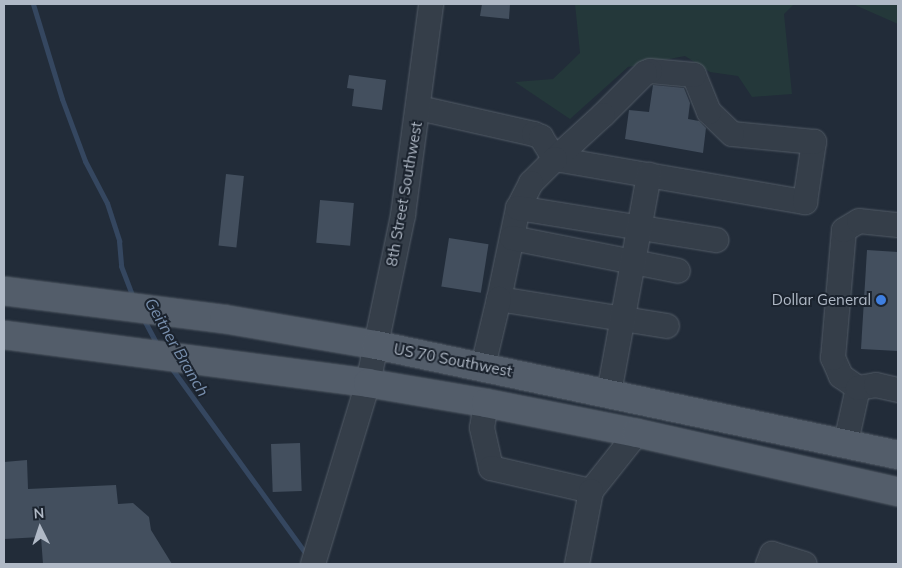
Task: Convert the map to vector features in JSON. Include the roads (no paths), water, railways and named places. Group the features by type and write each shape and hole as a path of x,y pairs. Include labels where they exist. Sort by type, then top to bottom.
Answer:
{"main road":[{"name":"US 70 Southwest","path":"4,291 224,319 376,344 846,442 898,455"},
{"path":"4,335 368,383 486,403 637,433 898,492"}],"street":[{"name":"8th Street Southwest","path":"313,564 368,383 403,215 431,4"},
{"path":"418,108 534,134 541,137 555,160 805,202 815,147 812,142 732,134 709,112 694,75 655,70 645,73 555,160 531,183 518,208 483,366"},
{"path":"609,393 625,319 649,175"},
{"path":"518,208 716,240"},
{"path":"898,225 859,221 844,230 834,358 841,376 858,388 876,386 898,390"},
{"path":"512,238 678,271"},
{"path":"499,299 667,326"},
{"path":"846,442 858,388"},
{"path":"486,403 482,428 491,468 590,491"},
{"path":"578,564 590,491 637,433"},
{"path":"768,564 772,554 802,564"}],"waterway":[{"name":"Geitner Branch","path":"33,4 62,99 85,161 107,203 119,241 121,266 133,297"},
{"name":"Geitner Branch","path":"143,318 158,346"},
{"name":"Geitner Branch","path":"170,366 307,555"}],"place":[{"name":"Dollar General","path":"881,300"}]}
